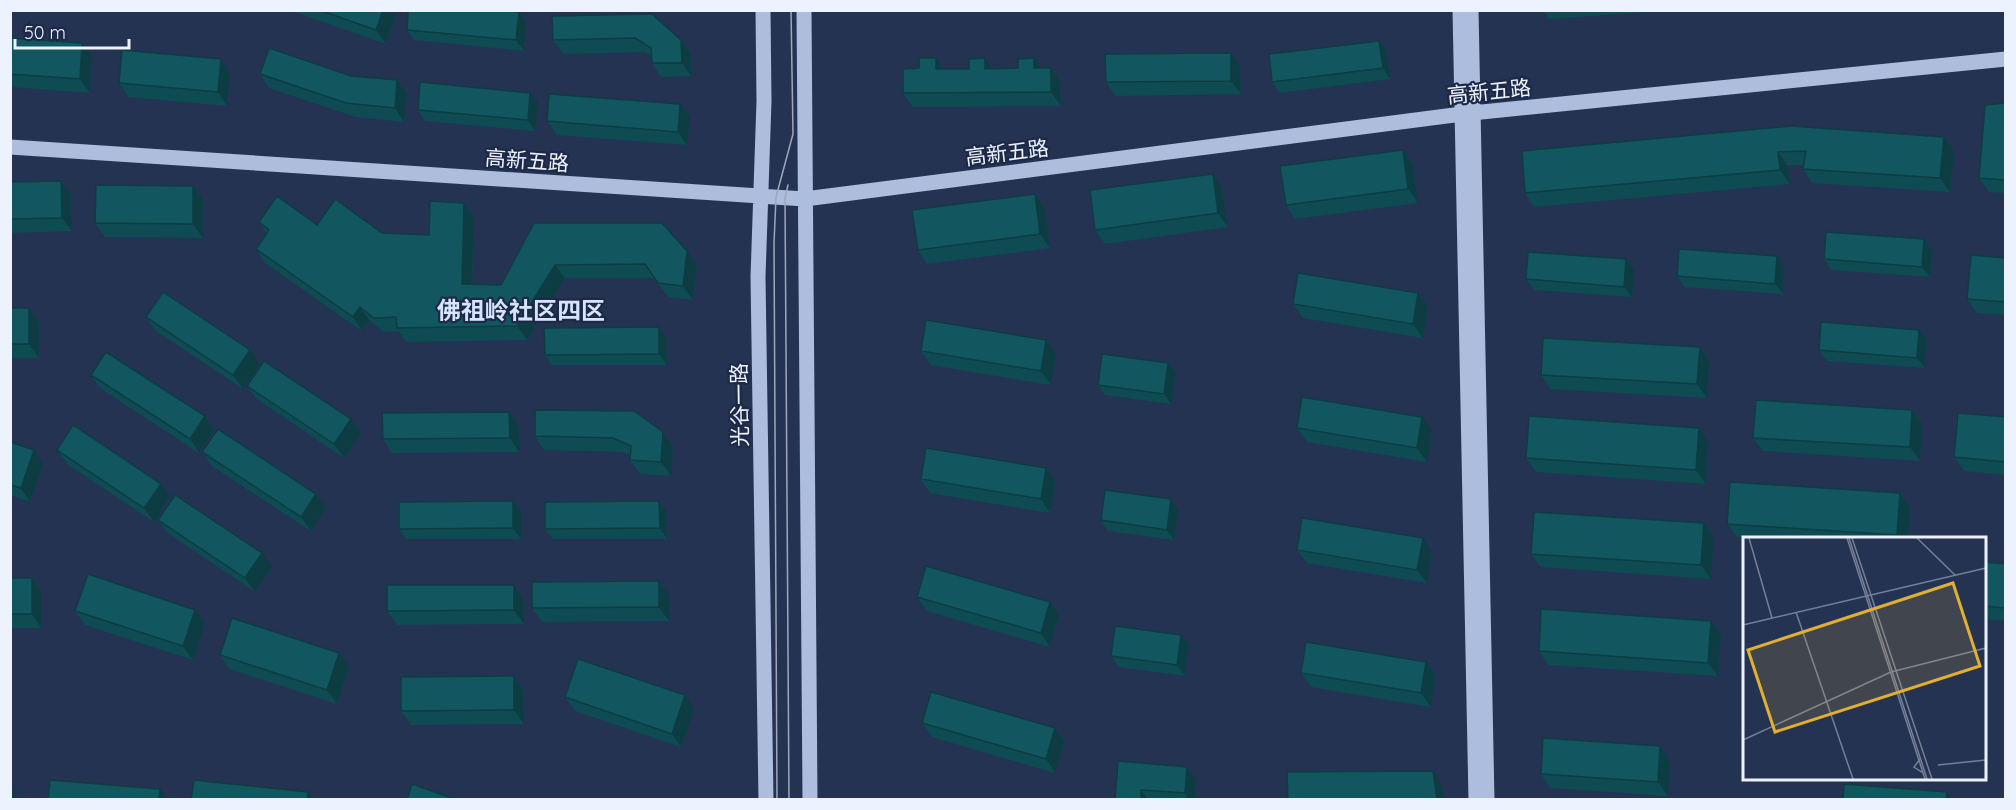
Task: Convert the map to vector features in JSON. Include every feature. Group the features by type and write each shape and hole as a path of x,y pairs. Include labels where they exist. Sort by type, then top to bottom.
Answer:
{"main road":[{"name":"光谷一路","path":"763,10 764,101 758,277 766,800"},
{"path":"804,10 810,800"},
{"path":"1460,10 1467,114 1487,800"},
{"path":"1471,10 1467,114 1476,800"},
{"name":"高新五路","path":"10,147 805,199 1467,114 2006,59"}],"building":[{"path":"319,10 383,10 376,30"},
{"path":"408,10 519,12 516,40 407,30"},
{"path":"652,14 681,40 682,63 652,63 651,48 635,38 553,40 552,16"},
{"path":"10,38 82,43 80,79 10,74"},
{"path":"1379,41 1383,68 1272,82 1269,54"},
{"path":"269,48 351,76 397,80 395,108 346,103 260,74"},
{"path":"122,50 221,59 218,92 119,83"},
{"path":"1231,53 1231,81 1106,82 1105,54"},
{"path":"919,58 936,58 936,69 969,69 969,59 985,58 985,69 1018,68 1018,59 1034,58 1034,68 1051,68 1051,92 903,93 903,69 919,68"},
{"path":"420,82 530,93 528,120 418,110"},
{"path":"549,94 680,104 678,132 547,121"},
{"path":"2006,103 2006,180 1979,178 1985,105"},
{"path":"1791,126 1944,137 1940,178 1803,169 1806,151 1778,152 1780,170 1525,193 1522,151"},
{"path":"1403,150 1408,189 1286,205 1280,166"},
{"path":"1213,174 1218,213 1095,230 1090,190"},
{"path":"61,181 62,218 10,219 10,182"},
{"path":"96,185 193,186 193,224 95,223"},
{"path":"1035,194 1040,234 918,250 912,210"},
{"path":"277,196 317,225 335,199 382,233 429,235 430,201 464,203 462,284 501,285 534,223 662,223 687,251 683,286 658,283 645,264 555,265 517,326 397,328 396,317 374,318 360,307 353,317 256,249 269,230 259,222"},
{"path":"1826,232 1924,239 1922,267 1824,259"},
{"path":"1679,249 1777,256 1775,284 1677,276"},
{"path":"1528,252 1626,259 1624,287 1526,279"},
{"path":"1971,255 2006,258 2006,302 1967,299"},
{"path":"1298,273 1418,293 1413,324 1293,304"},
{"path":"163,292 250,350 233,375 146,317"},
{"path":"10,308 29,308 29,344 10,344"},
{"path":"926,320 1046,340 1041,371 921,351"},
{"path":"1821,322 1919,330 1917,358 1819,350"},
{"path":"659,327 659,354 545,355 544,328"},
{"path":"1543,338 1700,347 1697,384 1541,375"},
{"path":"106,352 205,416 190,439 91,375"},
{"path":"1102,354 1168,363 1164,394 1098,385"},
{"path":"264,361 351,419 334,444 247,386"},
{"path":"1302,397 1422,417 1417,448 1297,428"},
{"path":"1756,400 1912,410 1910,447 1753,438"},
{"path":"535,410 634,411 663,432 661,462 630,460 631,446 613,438 535,436"},
{"path":"509,412 510,438 383,439 382,413"},
{"path":"1958,413 2006,417 2006,462 1954,457"},
{"path":"1529,416 1699,428 1696,470 1526,458"},
{"path":"73,425 161,484 144,508 57,450"},
{"path":"218,429 316,494 301,517 202,452"},
{"path":"10,442 34,450 21,488 10,485"},
{"path":"926,448 1046,468 1041,499 921,479"},
{"path":"1730,482 1900,493 1897,535 1727,524"},
{"path":"1105,490 1171,499 1167,530 1101,520"},
{"path":"175,495 262,553 245,578 158,520"},
{"path":"513,501 513,528 399,529 399,502"},
{"path":"659,501 660,528 545,529 545,502"},
{"path":"1534,512 1704,523 1701,565 1531,554"},
{"path":"1302,518 1423,538 1417,570 1297,550"},
{"path":"1986,562 2006,564 2006,608 1986,606"},
{"path":"926,566 1050,602 1041,633 917,597"},
{"path":"88,574 195,610 183,646 75,611"},
{"path":"10,578 32,578 32,614 10,614"},
{"path":"659,581 659,607 532,608 532,582"},
{"path":"387,585 514,585 514,610 387,611"},
{"path":"1541,609 1711,621 1708,663 1539,651"},
{"path":"232,618 339,653 327,690 220,655"},
{"path":"1115,626 1181,635 1177,665 1111,656"},
{"path":"1306,642 1426,662 1421,693 1301,673"},
{"path":"578,659 685,695 672,734 565,697"},
{"path":"514,676 514,710 401,711 401,677"},
{"path":"931,692 1055,728 1046,759 922,723"},
{"path":"1543,738 1660,746 1658,782 1541,774"},
{"path":"1118,761 1187,767 1185,793 1141,790 1141,800 1115,800"},
{"path":"1433,771 1437,800 1288,800 1287,772"},
{"path":"50,780 160,789 159,800 48,800"},
{"path":"194,780 308,792 307,800 191,800"},
{"path":"412,784 457,800 407,800"},
{"path":"1844,784 1947,792 1946,800 1843,800"}],"tram line":[{"path":"777,800 774,243 776,197 793,134 791,10"},
{"path":"788,185 785,198 789,800"}],"district":[{"name":"佛祖岭社区四区","path":"521,310"}]}
